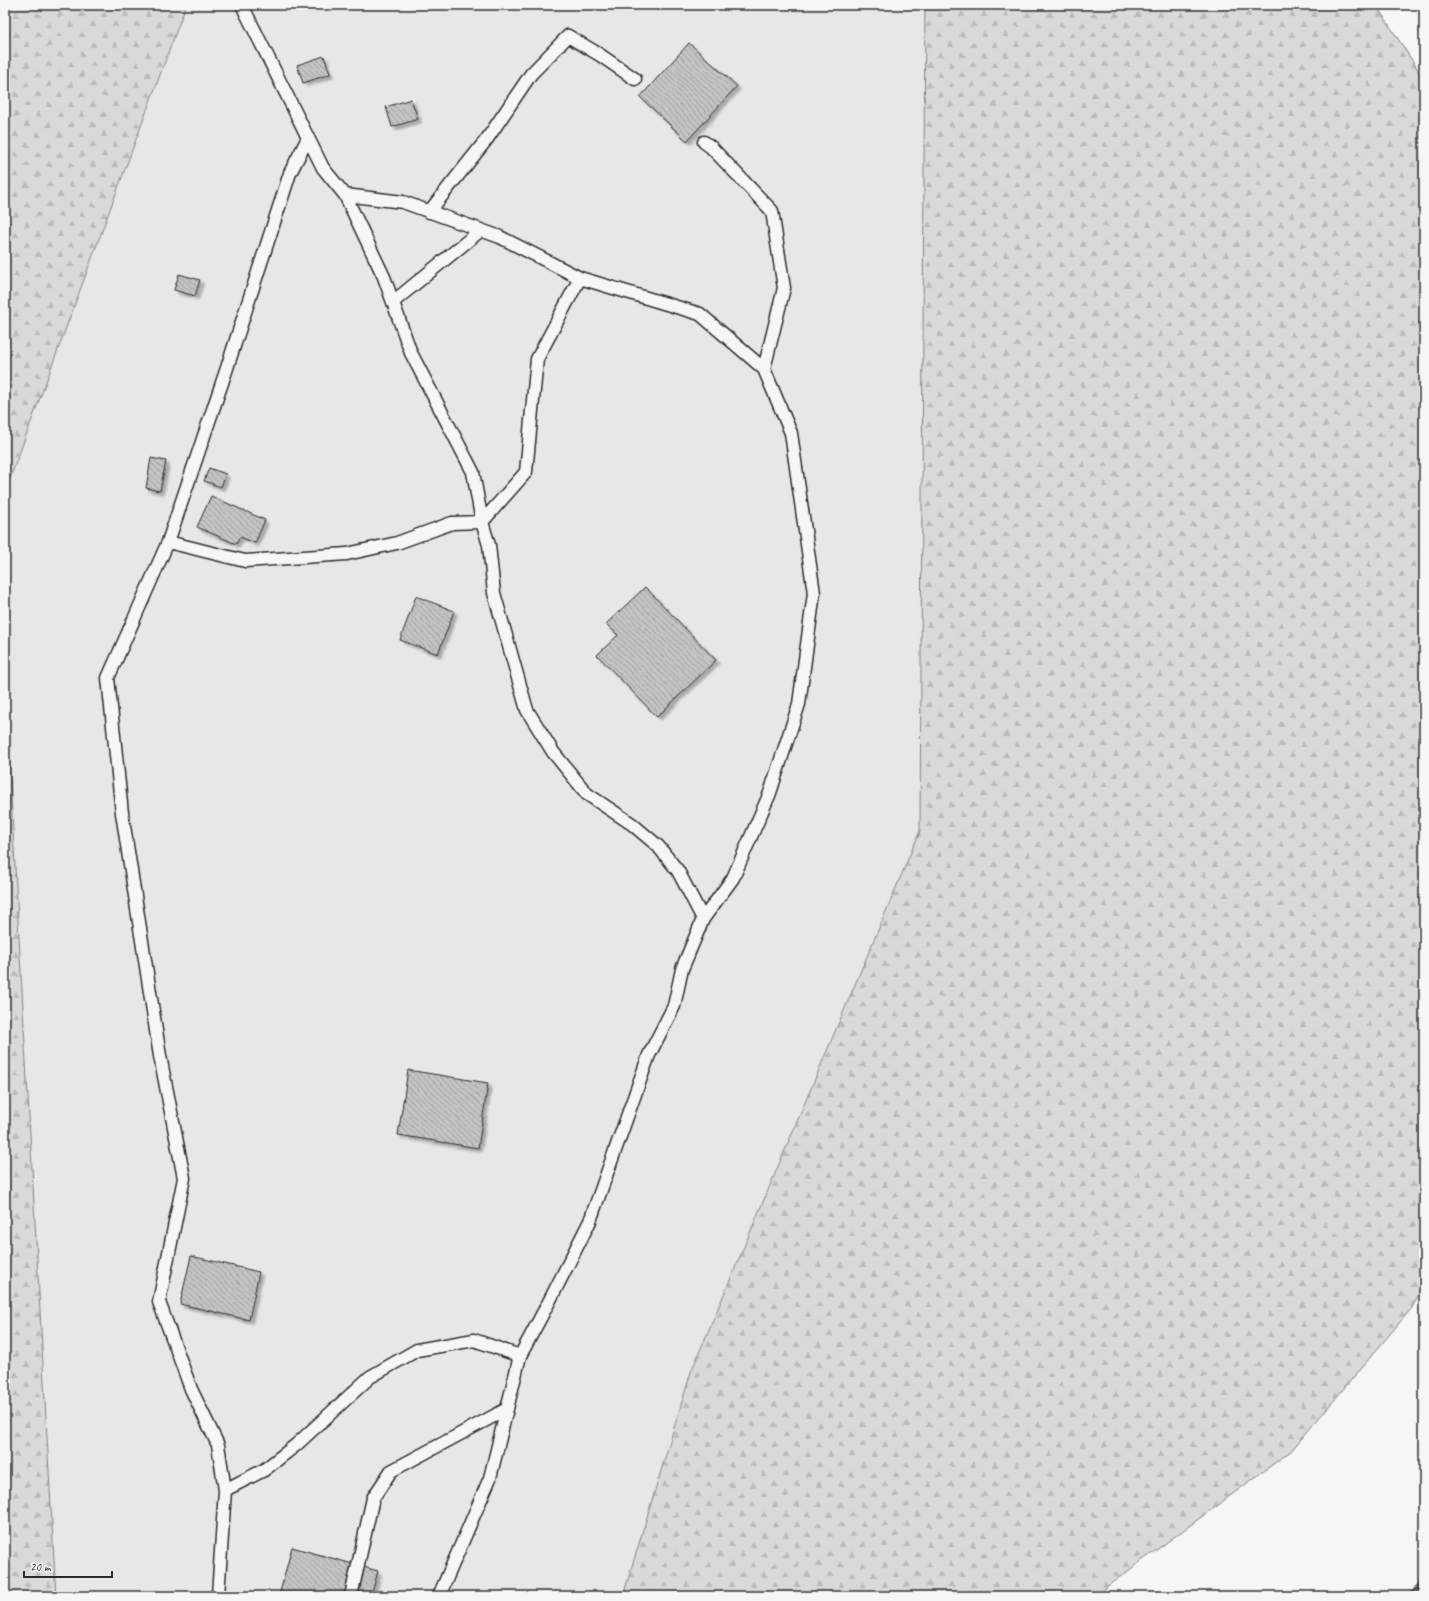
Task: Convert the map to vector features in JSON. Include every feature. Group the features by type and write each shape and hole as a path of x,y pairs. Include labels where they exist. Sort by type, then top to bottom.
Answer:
{"lane":[{"path":"242,5 323,168 344,195 384,277 411,353 473,472 482,522 489,545 494,593 527,710 554,752 587,794 632,824 658,846 678,871 704,919"},
{"path":"429,212 487,139 531,74 568,36 600,55 635,79"},
{"path":"218,1596 225,1490 218,1445 191,1389 159,1302 184,1178 160,1056 122,813 108,678 168,542 226,371 290,173 308,138"},
{"path":"704,142 711,146 772,211 784,288 764,369"},
{"path":"344,195 402,202 500,237 580,278 700,314 764,369 791,433 814,593 799,704 770,793 733,878 704,919 682,969 674,1006 649,1055 590,1221 520,1356 490,1478 439,1596"},
{"path":"393,302 481,230"},
{"path":"168,542 245,561 346,554 397,543 452,524 482,522 526,472 537,359 580,278"},
{"path":"225,1490 264,1470 296,1445 370,1376 417,1350 474,1340 520,1356"},
{"path":"351,1596 373,1498 391,1472 507,1409"}],"shaded area":[{"path":"186,5 925,5 920,831 691,1372 623,1596 56,1596 5,688 5,492"}],"green space":[{"path":"5,5 186,5 5,492"},
{"path":"925,5 1376,5 1417,68 1424,88 1424,1284 1412,1308 1291,1451 1094,1596 623,1596 691,1372 920,831"},
{"path":"5,688 56,1596 5,1596"}],"building":[{"path":"689,43 737,86 687,141 640,97"},
{"path":"324,56 330,74 303,83 297,65"},
{"path":"411,99 418,119 392,127 386,107"},
{"path":"179,274 200,280 195,296 174,290"},
{"path":"151,458 166,461 160,491 146,488"},
{"path":"209,468 226,474 221,487 204,481"},
{"path":"211,496 265,520 255,543 240,537 236,544 197,527"},
{"path":"645,587 716,660 657,717 597,655 618,635 606,624"},
{"path":"416,596 454,611 438,654 400,640"},
{"path":"408,1070 488,1083 478,1148 398,1135"},
{"path":"191,1256 259,1272 249,1320 180,1304"},
{"path":"292,1547 378,1571 371,1596 279,1596"}],"waterway":[{"path":"1413,1596 1424,1585"}]}
